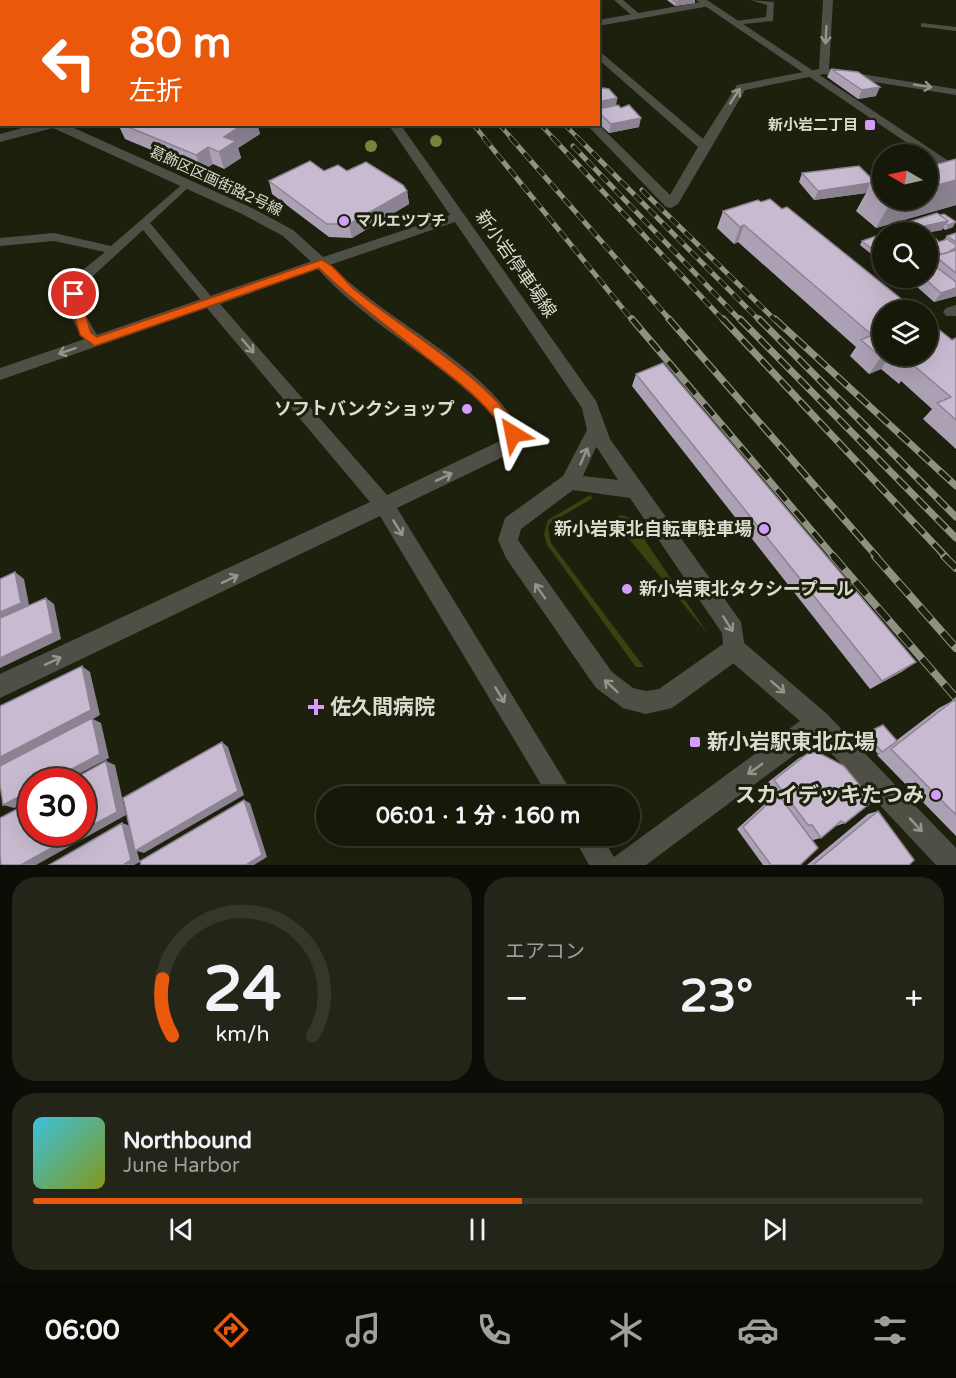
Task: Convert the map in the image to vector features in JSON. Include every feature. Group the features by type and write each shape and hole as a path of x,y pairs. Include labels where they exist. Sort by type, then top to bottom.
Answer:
{"street":[{"path":"824,71 828,0"},
{"path":"600,23 706,1 956,172"},
{"path":"600,55 704,146"},
{"path":"594,126 671,204 741,87 824,71 956,92"},
{"path":"0,138 45,126"},
{"name":"葛飾区区画街路2号線","path":"58,126 247,211 288,233 349,292 459,375 508,421 513,434 509,444 501,450 384,505"},
{"name":"新小岩停車場線","path":"395,126 590,406 596,429 635,490 733,630 734,649"},
{"path":"0,374 459,216"},
{"path":"209,301 384,505 556,786"},
{"path":"596,429 570,482 512,524 508,540 513,551 604,680 623,698 650,704 664,700 734,649 819,722 954,865"},
{"path":"570,482 635,490"},
{"path":"0,686 384,505"},
{"path":"624,865 819,722"},
{"path":"592,846 604,865"}],"lane":[{"path":"618,0 638,16"},
{"path":"736,23 770,19 771,4 754,0"},
{"path":"924,25 956,29"},
{"path":"95,342 86,335 74,294 76,285 186,183"},
{"path":"143,222 209,301"},
{"path":"0,242 54,237 113,250"}],"green space":[{"path":"590,495 593,498 550,523 548,528 551,543 644,667 636,667 547,545 544,534 548,520"},
{"path":"620,515 630,518 708,634 619,527 616,520"}],"building":[{"path":"831,69 858,72 880,87 862,90"},
{"path":"600,89 609,89 617,98 600,102"},
{"path":"618,105 621,108 629,105 641,118 611,124 600,114 600,109"},
{"path":"126,126 241,126 224,137 236,141 219,152 208,147 196,155"},
{"path":"956,159 956,180 938,185 938,164"},
{"name":"マルエツプチ","path":"310,161 324,171 338,165 347,171 366,162 403,185 407,191 349,224 327,224 269,181"},
{"path":"859,166 872,179 872,182 818,191 802,173"},
{"path":"770,199 782,209 787,207 872,275 872,288 888,288 903,300 872,300 872,335 744,225 740,227 723,211 758,200 761,202"},
{"path":"937,213 948,221 938,223 908,222"},
{"path":"944,214 956,222 946,224 948,221 940,215"},
{"path":"956,233 956,242 947,236"},
{"path":"872,238 872,249 862,241"},
{"path":"947,239 956,245 947,253 941,254 938,252 938,241"},
{"path":"956,250 956,273 938,258 938,255"},
{"path":"938,268 956,282 956,288 941,293 935,288 938,288"},
{"path":"938,329 952,340 956,338 956,420 937,403 951,397 914,366 938,366"},
{"path":"872,335 872,349 861,340"},
{"path":"663,363 916,662 882,681 636,374"},
{"path":"15,572 21,603 0,612 0,579"},
{"path":"46,598 53,633 0,658 0,618"},
{"path":"82,666 91,710 0,757 0,706"},
{"name":"スカイデッキたつみ","path":"954,700 956,702 956,815 891,749"},
{"path":"92,718 100,754 74,768 18,768 18,797 3,805 0,766"},
{"path":"883,725 897,741 882,752 866,733"},
{"path":"222,742 238,791 135,851 123,798"},
{"path":"817,752 844,766 873,801 845,823 841,821 821,838 812,825 808,825 774,780 807,754"},
{"path":"106,761 117,812 96,823 96,768 93,768"},
{"path":"778,794 818,848 800,865 771,865 743,827"},
{"path":"244,800 262,855 246,865 141,865 140,861"},
{"path":"18,808 18,846 55,846 21,865 1,865 0,818"},
{"path":"878,811 914,860 909,865 813,865"},
{"path":"122,823 131,860 123,865 49,865 82,846 96,846 96,838"}],"railway":[{"path":"475,126 486,140"},
{"path":"501,126 513,140"},
{"path":"542,126 555,140"},
{"path":"566,126 578,138"},
{"path":"484,138 633,321"},
{"path":"511,138 671,321"},
{"path":"553,138 724,321"},
{"path":"578,138 760,321"},
{"path":"573,146 741,321"},
{"path":"642,190 776,321"},
{"path":"632,319 834,557"},
{"path":"669,319 877,557"},
{"path":"723,319 946,557"},
{"path":"740,319 956,538"},
{"path":"759,319 956,517"},
{"path":"775,319 956,486"},
{"path":"833,556 956,698"},
{"path":"875,556 956,648"},
{"path":"944,556 956,568"}],"place":[{"name":"新小岩二丁目","path":"870,125"},
{"name":"マルエツプチ","path":"344,221"},
{"name":"ソフトバンクショップ","path":"467,409"},
{"name":"新小岩東北自転車駐車場","path":"764,529"},
{"name":"新小岩東北タクシープール","path":"627,589"},
{"name":"佐久間病院","path":"316,707"},
{"name":"新小岩駅東北広場","path":"695,742"},
{"name":"スカイデッキたつみ","path":"936,795"}],"route":[{"path":"74,294 86,335 95,342 321,263 349,292 459,375 508,421 513,434"}]}
